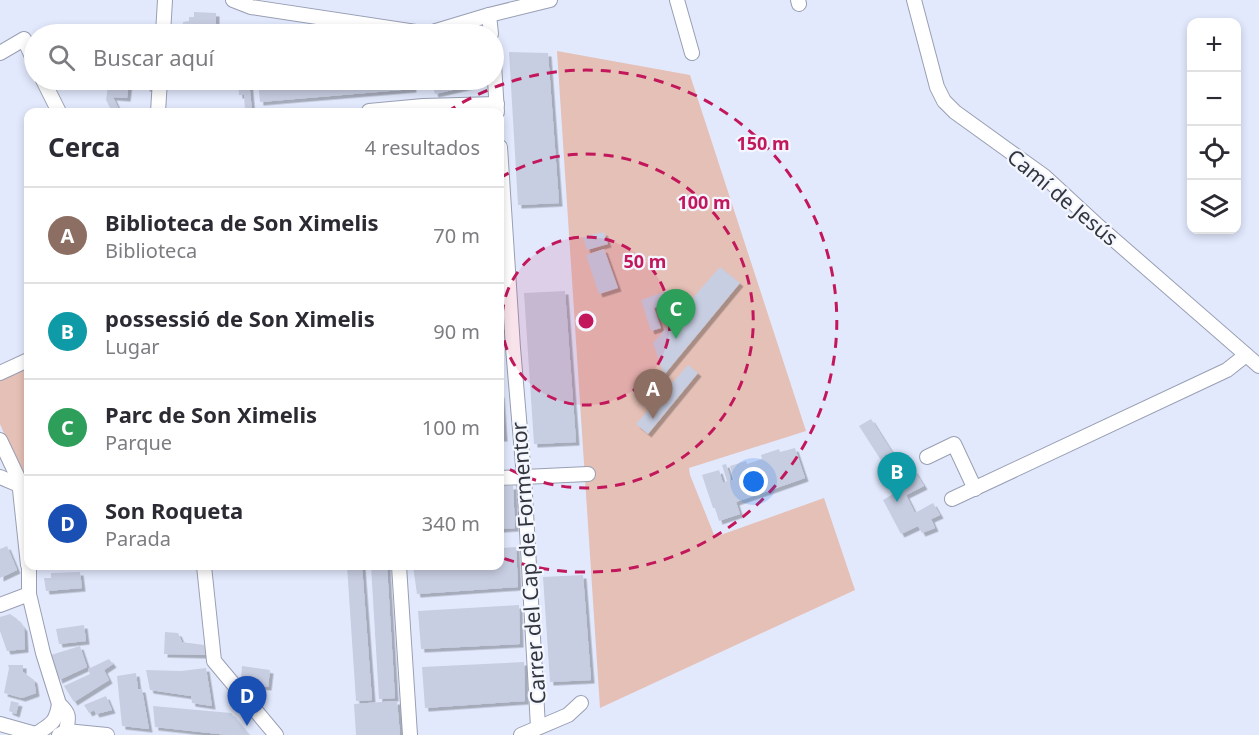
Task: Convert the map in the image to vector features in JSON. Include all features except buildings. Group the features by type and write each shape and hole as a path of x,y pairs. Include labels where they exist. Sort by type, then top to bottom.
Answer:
{"street":[{"path":"164,24 165,0"},
{"path":"234,0 251,7 362,24"},
{"path":"493,0 505,10"},
{"path":"460,24 505,10 550,0"},
{"path":"677,0 692,53"},
{"name":"Camí de Jesús","path":"914,0 937,87 944,101 1044,176 1259,366"},
{"path":"489,15 490,24"},
{"path":"0,53 24,39"},
{"path":"48,90 57,108"},
{"path":"158,108 159,90"},
{"path":"401,108 423,106 497,108 496,90"},
{"name":"Carrer del Cap de Formentor","path":"504,281 506,348 524,477 538,727"},
{"path":"952,499 1227,370 1246,355"},
{"path":"0,373 24,362"},
{"path":"0,440 6,463 19,480 24,529"},
{"path":"927,457 954,444 975,489"},
{"path":"504,478 588,474"},
{"path":"0,477 19,485"},
{"path":"28,570 29,594 43,653 60,704 66,710 69,718 63,733 107,735"},
{"path":"204,570 214,661 276,735"},
{"path":"399,570 410,735"},
{"path":"0,605 29,594"},
{"path":"521,735 568,715 581,703"},
{"path":"0,724 37,735 53,723 60,704"}],"shaded area":[{"path":"557,51 690,75 806,431 689,468 690,475 715,537 824,498 855,590 600,708"},
{"path":"24,368 23,477 0,424 0,379"}],"place":[{"name":"Parc de Son Ximelis","path":"676,339"},
{"name":"Biblioteca de Son Ximelis","path":"653,419"},
{"name":"possessió de Son Ximelis","path":"897,502"},
{"name":"Son Roqueta","path":"247,726"}]}
